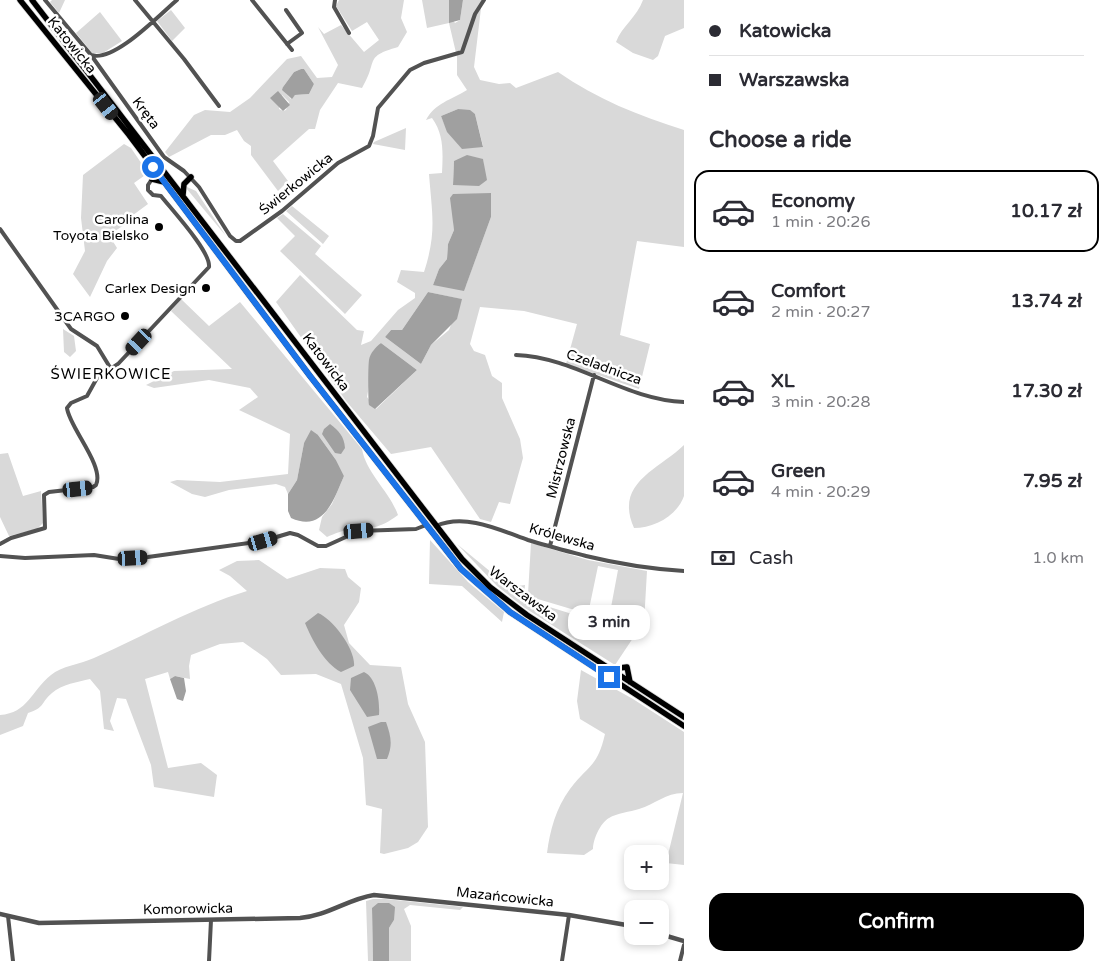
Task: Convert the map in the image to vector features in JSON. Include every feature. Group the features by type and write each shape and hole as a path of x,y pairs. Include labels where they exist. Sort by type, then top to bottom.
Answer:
{"main road":[{"name":"Katowicka","path":"20,0 153,167 342,416"},
{"name":"Katowicka","path":"32,0 344,406"},
{"path":"153,167 152,180 164,182"},
{"path":"183,195 184,184 191,177"},
{"name":"Warszawska","path":"344,406 436,526 476,573 504,598 684,717"},
{"name":"Warszawska","path":"342,416 461,569 496,601 534,629 684,726"},
{"path":"611,670 627,667 630,682"}],"street":[{"name":"Kręta","path":"44,0 91,56 164,157 191,177"},
{"path":"136,0 219,106"},
{"path":"91,56 103,56 124,44 177,0"},
{"path":"252,0 292,50"},
{"path":"335,0 334,7 349,33"},
{"name":"Świerkowicka","path":"191,177 230,236 236,241 244,240 289,206 338,163 368,146 373,136 378,108 383,101 416,66 462,52 475,14 484,0"},
{"path":"286,10 302,33 287,44"},
{"path":"0,544 44,528 44,495 49,492 93,487 96,485 98,477 91,458 66,408 71,403 87,396 97,378 111,369 210,267 208,259 199,245 161,196 153,194 148,190 148,185 152,180"},
{"path":"0,229 71,329 97,346 111,369"},
{"name":"Czeladnicza","path":"516,355 547,359 654,398 684,402"},
{"name":"Mistrzowska","path":"550,546 594,376"},
{"name":"Królewska","path":"436,526 446,522 484,524 550,546 616,563 651,569 684,570"},
{"path":"0,556 25,558 94,555 118,559 148,557 263,541 290,533 298,535 318,546 326,546 359,531 416,530 426,525"},
{"name":"Mazańcowicka","path":"374,896 569,915 624,925"},
{"name":"Komorowicka","path":"0,914 39,923 308,917 356,899 374,896"},
{"path":"562,961 569,915"},
{"path":"8,916 13,961"},
{"path":"209,961 211,920"},
{"path":"669,937 684,941"},
{"path":"680,961 684,945"}],"shaded area":[{"path":"52,0 65,0 59,13 50,2"},
{"path":"339,0 404,0 401,18 407,32 398,47 387,50 376,57 362,88 338,83 320,110 315,129 309,129 273,161 288,181 278,191 251,155 251,146 244,141 237,130 225,135 211,135 169,157 165,152 194,115 205,110 230,112 250,98 287,59 301,56 317,78 332,77 338,65 318,27 324,34 341,25 364,52 379,40 367,22 352,31 336,6","holes":["304,69 314,84 309,94 295,95 291,99 283,90 283,87 294,72","282,95 289,102 286,110 283,111 279,109"]},
{"path":"422,0 449,0 451,17 455,23 460,20 463,0 482,0 474,67 480,80 499,84 510,83 516,88 558,72 619,106 684,130 684,247 637,241 620,335 650,344 639,389 566,364 577,324 524,311 480,307 470,344 474,351 485,355 492,376 502,383 502,398 520,439 523,458 510,504 499,502 491,522 480,519 431,447 391,454 346,401 276,302 300,275 357,330 364,331 361,345 371,341 398,310 415,298 415,293 397,282 401,270 424,272 432,234 429,174 442,173 441,137 432,118 426,120 444,102 467,90 457,75 457,57 449,23 427,28","holes":["458,109 475,114 483,146 461,142 456,139 448,131 441,116","483,159 484,172 453,185 454,161","491,204 491,217 466,285 433,285 439,269 447,259 448,244 454,230 453,214","428,292 461,299 449,330 431,345 421,364 385,337 391,330 402,330","381,343 417,370 376,409 367,397 369,361"]},
{"path":"449,0 463,0 460,20 449,23"},
{"path":"643,0 684,0 684,28 665,36 658,56 653,60 633,53 616,42"},
{"path":"171,10 185,28 172,41 157,21"},
{"path":"100,12 122,41 103,53 92,53 76,33"},
{"path":"304,69 314,84 309,94 295,95 292,99 282,90 294,72"},
{"path":"278,91 290,105 283,111 270,98"},
{"path":"458,109 470,110 475,114 483,147 462,149 447,132 441,116"},
{"path":"406,128 405,150 373,144 374,142"},
{"path":"124,144 131,148 148,173 134,183 148,204 125,221 124,225 109,235 117,248 107,261 90,297 73,274 85,251 81,218 83,175"},
{"path":"467,155 483,159 487,180 479,186 453,185 454,161"},
{"path":"186,188 196,191 226,236"},
{"path":"491,193 491,217 464,291 433,285 439,269 447,259 448,244 454,230 450,198 453,194"},
{"path":"292,206 329,236 323,244 286,211"},
{"path":"283,214 321,246 315,254 362,295 345,314 280,251 295,236 277,218"},
{"path":"428,292 462,299 457,319 431,345 421,364 385,337 391,330 402,330"},
{"path":"181,299 209,326 240,302 362,449 368,466 390,498 398,515 386,523 375,527 338,532 327,537 319,530 322,517 332,504 344,476 336,460 318,435 304,443 297,480 288,494 285,487 276,484 229,490 205,497 192,494 170,482 177,480 220,482 288,474 290,434 239,410 258,397 250,388 209,380 154,388 146,385 174,371 232,369 171,311"},
{"path":"63,329 74,336 76,351 70,357 64,352"},
{"path":"381,343 417,370 375,409 369,405 369,363 375,348"},
{"path":"330,424 342,437 345,448 341,454 335,453 322,434 324,429"},
{"path":"311,430 318,435 336,460 344,476 332,503 326,511 312,521 302,521 291,518 288,511 288,494 297,480 304,443"},
{"path":"684,445 684,496 681,503 664,520 649,526 634,528 629,513 630,500 634,489 651,470"},
{"path":"8,453 23,496 41,491 43,523 37,529 9,536 0,517 0,454"},
{"path":"430,540 468,582 504,612 502,622 462,586 429,584"},
{"path":"531,543 588,560 647,571 644,623 609,618 618,570 598,566 588,614 531,597 528,594"},
{"path":"457,544 509,587 525,585 524,597 527,600 585,618 639,629 615,665 525,608 497,586"},
{"path":"259,560 287,579 320,568 345,569 348,577 361,588 359,602 344,625 349,643 370,665 401,667 408,704 425,742 428,827 418,842 408,848 384,854 380,853 382,809 366,805 363,758 341,684 316,674 281,675 267,659 243,642 220,644 191,655 189,666 190,679 175,676 170,679 168,672 145,679 168,768 201,763 217,775 214,797 154,787 151,765 126,699 117,698 110,721 114,731 104,729 100,691 90,679 60,687 40,707 28,713 23,726 0,735 0,715 17,710 23,706 44,681 55,672 94,658 188,613 247,591 230,576 219,570 237,561"},
{"path":"318,613 337,628 351,652 354,666 341,672 329,663 319,650 305,623"},
{"path":"581,670 633,699 684,732 684,865 669,863 669,851 683,793 671,795 645,807 609,818 598,832 593,849 584,855 547,853 557,812 570,789 592,765 599,753 605,734 580,719 577,701"},
{"path":"364,672 372,679 375,685 379,715 367,717 350,690 351,678"},
{"path":"175,676 184,678 186,691 183,701 177,699 170,679"},
{"path":"386,722 390,736 391,745 387,759 377,759 368,727"},
{"path":"373,899 463,907 460,910 410,905 404,909 411,926 411,961 389,961 389,928 394,920 372,908 373,961 368,961 366,901"},
{"path":"378,903 389,903 395,907 394,920 389,928 389,961 373,961 372,908"}],"place":[{"name":"Carolina Toyota Bielsko","path":"159,227"},
{"name":"Carlex Design","path":"206,288"},
{"name":"3CARGO","path":"125,316"}],"district":[{"name":"ŚWIERKOWICE","path":"111,374"}],"route":[{"path":"153,167 310,376 461,569 482,590 510,612 609,677"}]}
